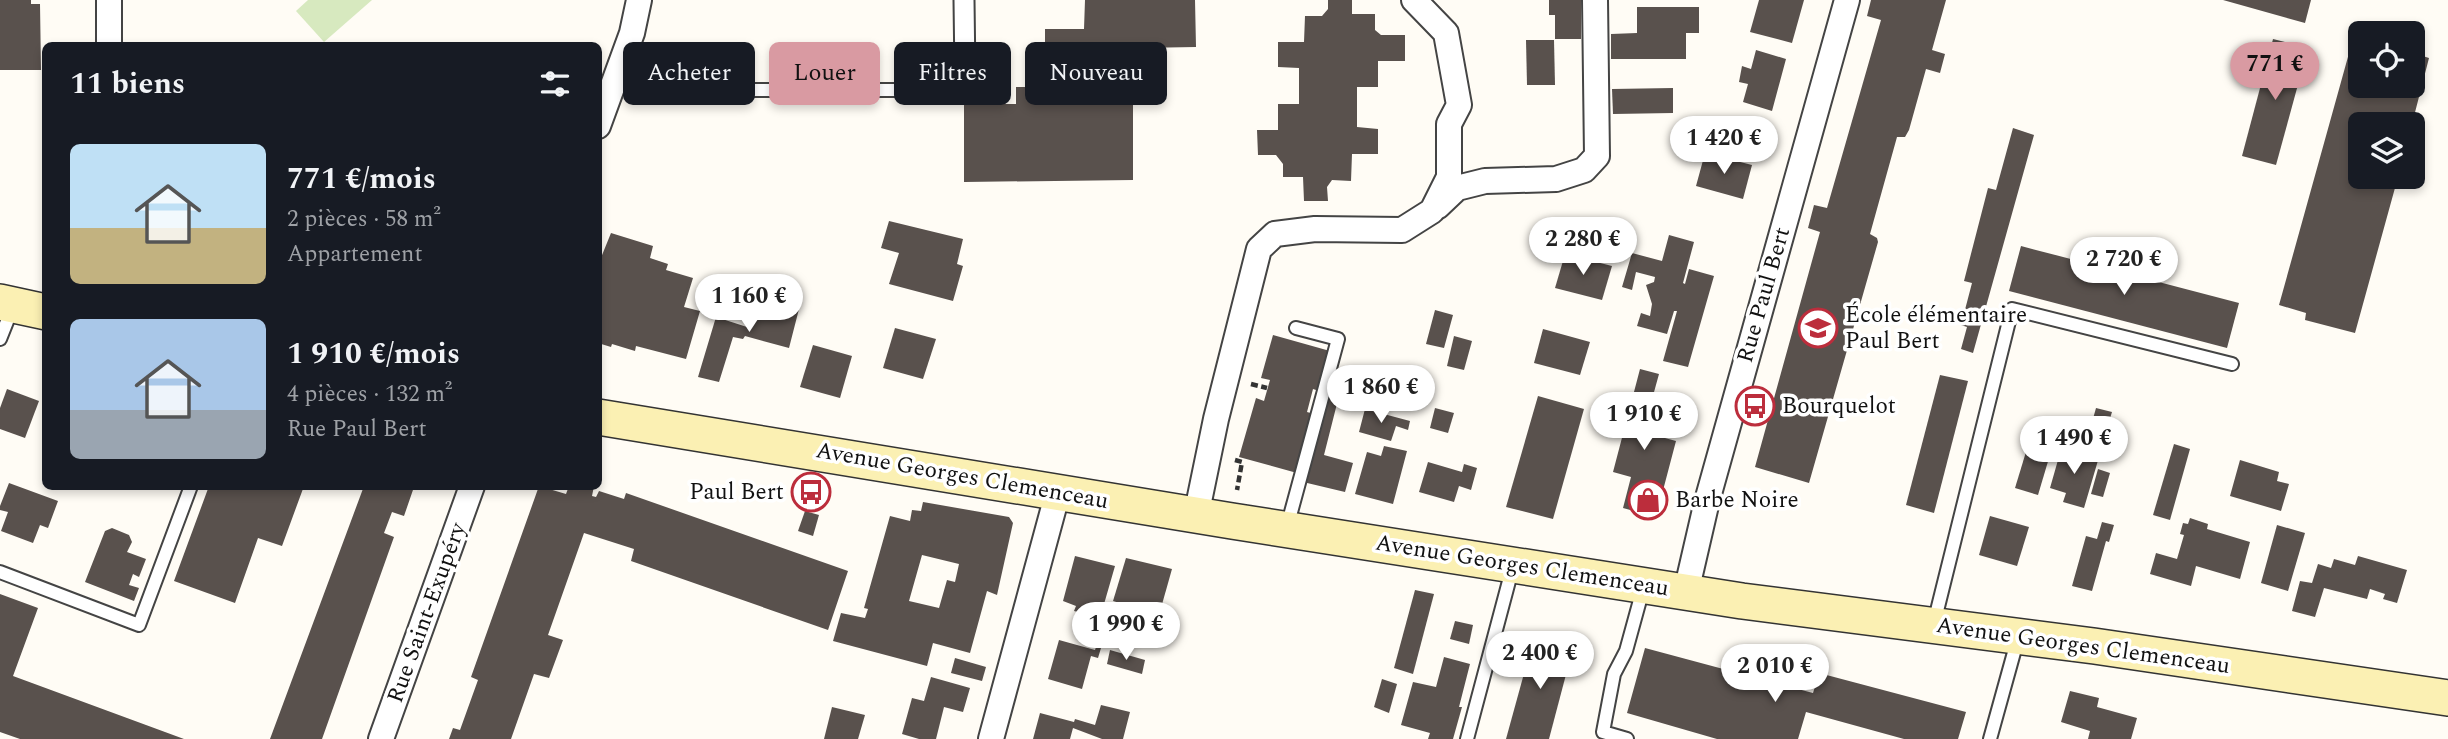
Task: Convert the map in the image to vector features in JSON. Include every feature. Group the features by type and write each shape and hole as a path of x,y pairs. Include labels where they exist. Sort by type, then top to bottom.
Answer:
{"main road":[{"name":"Avenue Georges Clemenceau","path":"602,418 1196,516 1644,586 2018,638 2094,646 2448,698"}],"street":[{"path":"109,0 109,42"},
{"path":"602,115 632,33 639,0"},
{"path":"964,0 965,42"},
{"path":"1414,0 1446,33 1459,105 1449,124 1449,177 1432,211"},
{"path":"1196,516 1213,430 1259,249 1275,234 1315,229 1402,230 1432,211 1457,188 1485,181 1556,179 1584,170 1597,156 1595,0"},
{"name":"Rue Paul Bert","path":"1686,592 1707,501 1847,0"},
{"name":"Rue Saint-Exupéry","path":"381,739 471,490"},
{"path":"991,739 1058,492"}],"lane":[{"path":"615,79 668,90 894,90"},
{"path":"0,339 20,306"},
{"path":"1933,626 2012,309 2232,364"},
{"path":"1286,530 1338,340 1296,328"},
{"path":"0,572 139,625 190,490"},
{"path":"1467,739 1513,565"},
{"path":"1627,739 1603,732 1614,674 1626,651 1644,586"},
{"path":"1990,739 2018,638"}],"green space":[{"path":"308,0 372,0 324,42 296,11"}],"building":[{"path":"0,0 31,0 31,4 40,4 41,70 0,70"},
{"path":"1085,0 1195,0 1196,47 1167,48 1167,42 1045,42 1045,29 1084,29"},
{"path":"1328,0 1352,0 1352,14 1375,14 1375,30 1381,35 1405,35 1405,61 1378,61 1378,87 1357,87 1357,127 1378,129 1378,154 1352,154 1351,181 1332,180 1327,187 1328,201 1304,201 1303,177 1283,177 1283,164 1276,155 1258,155 1257,130 1278,130 1278,104 1299,104 1299,68 1278,67 1278,42 1304,42 1305,16 1322,16 1328,9"},
{"path":"1549,0 1581,0 1581,39 1555,39 1555,15 1549,15"},
{"path":"1759,0 1804,0 1792,43 1750,32"},
{"path":"1871,0 1946,0 1932,50 1945,54 1940,73 1926,69 1909,130 1905,137 1897,137 1870,234 1877,238 1878,242 1809,483 1755,467 1820,232 1808,228 1814,205 1827,208 1881,20 1867,16"},
{"path":"2223,0 2311,0 2305,23"},
{"path":"1637,7 1699,7 1699,33 1686,33 1686,59 1611,59 1611,34 1637,33"},
{"path":"2273,39 2308,48 2276,165 2242,156"},
{"path":"1526,40 1554,40 1555,85 1527,85"},
{"path":"1756,50 1786,59 1772,111 1743,102 1748,84 1739,82 1742,66 1751,69"},
{"path":"2348,57 2348,98 2419,98 2415,112 2348,112 2348,189 2395,189 2355,333 2305,320 2306,313 2279,305"},
{"path":"2425,57 2429,58 2425,74"},
{"path":"1016,87 1025,87 1025,105 1133,105 1133,180 964,182 964,105 1016,104"},
{"path":"1673,88 1673,113 1613,114 1612,89"},
{"path":"2013,128 2034,135 1973,353 1961,349 1967,327 1961,325 1972,283 1964,281 1988,188 1996,190"},
{"path":"1705,153 1752,165 1743,199 1696,186"},
{"path":"889,221 963,239 957,264 963,266 953,301 889,284 899,253 881,248"},
{"path":"611,233 653,246 650,258 668,264 666,270 693,278 684,307 700,311 686,359 636,346 635,351 612,344 611,347 602,344 602,255"},
{"path":"1669,235 1694,242 1683,283 1685,284 1689,269 1714,276 1688,367 1663,361 1677,311 1674,311 1667,334 1637,326 1641,313 1650,316 1652,304 1646,285 1654,282 1655,277 1636,272 1632,290 1622,287 1632,253 1662,261"},
{"path":"2021,246 2239,303 2227,348 2009,291"},
{"path":"1565,254 1612,266 1602,300 1555,288"},
{"path":"755,297 799,309 789,348 745,336 743,339 733,337 719,382 698,377 716,317 747,327"},
{"path":"1435,310 1453,315 1444,348 1426,344"},
{"path":"895,328 936,339 923,379 883,368"},
{"path":"1543,329 1590,342 1580,375 1534,363"},
{"path":"1273,335 1330,351 1319,391 1313,389 1307,412 1314,414 1297,473 1239,457 1256,398 1264,401 1270,380 1261,378"},
{"path":"1454,336 1472,341 1464,370 1447,366"},
{"path":"813,345 852,356 840,398 800,387"},
{"path":"1640,369 1659,374 1643,432 1676,441 1656,517 1623,508 1631,477 1613,472"},
{"path":"1940,375 1968,381 1934,513 1906,505"},
{"path":"1391,376 1409,381 1401,411 1383,406"},
{"path":"1332,377 1343,380 1324,455 1353,463 1345,492 1303,482"},
{"path":"7,389 39,401 25,438 0,429 0,408"},
{"path":"1538,396 1584,409 1553,519 1506,507"},
{"path":"1435,408 1454,413 1448,433 1430,428"},
{"path":"2096,408 2112,412 2104,438 2089,433"},
{"path":"1365,409 1410,421 1408,430 1396,426 1391,441 1359,432"},
{"path":"2029,442 2052,448 2038,495 2015,488"},
{"path":"2174,444 2190,449 2170,520 2153,515"},
{"path":"1384,446 1407,451 1393,504 1355,494 1367,452 1381,456"},
{"path":"2062,446 2099,457 2084,508 2063,502 2066,493 2050,488"},
{"path":"2240,460 2279,472 2277,481 2289,484 2281,511 2230,496"},
{"path":"1428,462 1462,472 1464,464 1477,468 1471,490 1459,486 1454,502 1419,492"},
{"path":"2098,469 2110,473 2103,497 2091,494"},
{"path":"9,483 58,501 48,528 40,525 33,543 1,531 8,512 0,510 0,506"},
{"path":"208,490 303,490 282,546 258,538 235,603 174,581"},
{"path":"363,490 413,490 404,516 392,512 384,533 394,537 322,739 270,739"},
{"path":"538,490 566,494 568,490 593,490 592,496 596,497 599,491 624,499 626,493 848,571 828,630 631,561 634,549 584,533 548,635 563,640 549,678 534,674 511,739 449,739 453,728 460,730 478,680 471,677"},
{"path":"923,502 1009,517 1013,523 997,595 987,591 970,653 933,643 927,666 833,641 841,613 865,618 868,609 864,608 890,516 910,521 912,510 921,511","holes":["922,555 959,564 955,582 947,580 939,608 909,601"]},
{"path":"805,511 819,515 813,536 798,531"},
{"path":"1990,516 2029,527 2017,566 1979,555"},
{"path":"2190,518 2208,524 2207,529 2250,542 2240,579 2196,566 2191,586 2150,574 2156,553 2177,559 2184,535 2180,534 2183,523 2188,524"},
{"path":"2102,522 2114,525 2109,542 2106,541 2092,591 2072,586 2086,536 2097,539"},
{"path":"2277,525 2305,533 2288,591 2261,583"},
{"path":"112,528 129,535 132,542 127,552 146,559 139,577 133,574 129,585 139,588 134,601 85,582 105,531"},
{"path":"1075,556 1115,566 1100,618 1074,611 1076,606 1063,601"},
{"path":"2358,556 2407,570 2397,603 2383,599 2385,594 2370,589 2367,599 2324,588 2315,617 2292,611 2300,581 2312,583 2318,564 2331,568 2334,559 2355,565"},
{"path":"1126,558 1172,569 1159,615 1113,601"},
{"path":"1415,590 1434,594 1413,674 1394,668"},
{"path":"0,594 38,608 13,676 184,739 20,739 0,732"},
{"path":"1455,621 1473,625 1469,644 1450,639"},
{"path":"1534,637 1573,648 1549,739 1506,739"},
{"path":"1059,640 1095,650 1096,647 1101,648 1098,658 1091,656 1082,689 1048,679"},
{"path":"1645,648 1813,693 1819,673 1966,712 1958,739 1904,739 1806,712 1798,739 1717,739 1627,713"},
{"path":"1110,650 1145,660 1142,674 1107,664"},
{"path":"1444,657 1470,664 1459,707 1462,707 1453,739 1428,739 1430,733 1401,725 1413,682 1436,687"},
{"path":"955,658 986,667 982,681 951,673"},
{"path":"931,677 970,688 963,712 944,707 936,739 919,739 902,734 912,698 924,701"},
{"path":"1382,679 1397,684 1389,713 1374,707"},
{"path":"2070,691 2099,698 2097,707 2137,718 2131,739 2088,739 2090,731 2061,722"},
{"path":"1101,705 1130,712 1123,739 1102,739 1073,728 1070,739 1033,739 1040,713 1095,725"},
{"path":"832,707 865,715 858,739 824,739"}],"place":[{"name":"École élémentaire Paul Bert","path":"1818,328"},
{"name":"Bourquelot","path":"1755,406"},
{"name":"Paul Bert","path":"811,492"},
{"name":"Barbe Noire","path":"1648,500"}]}
